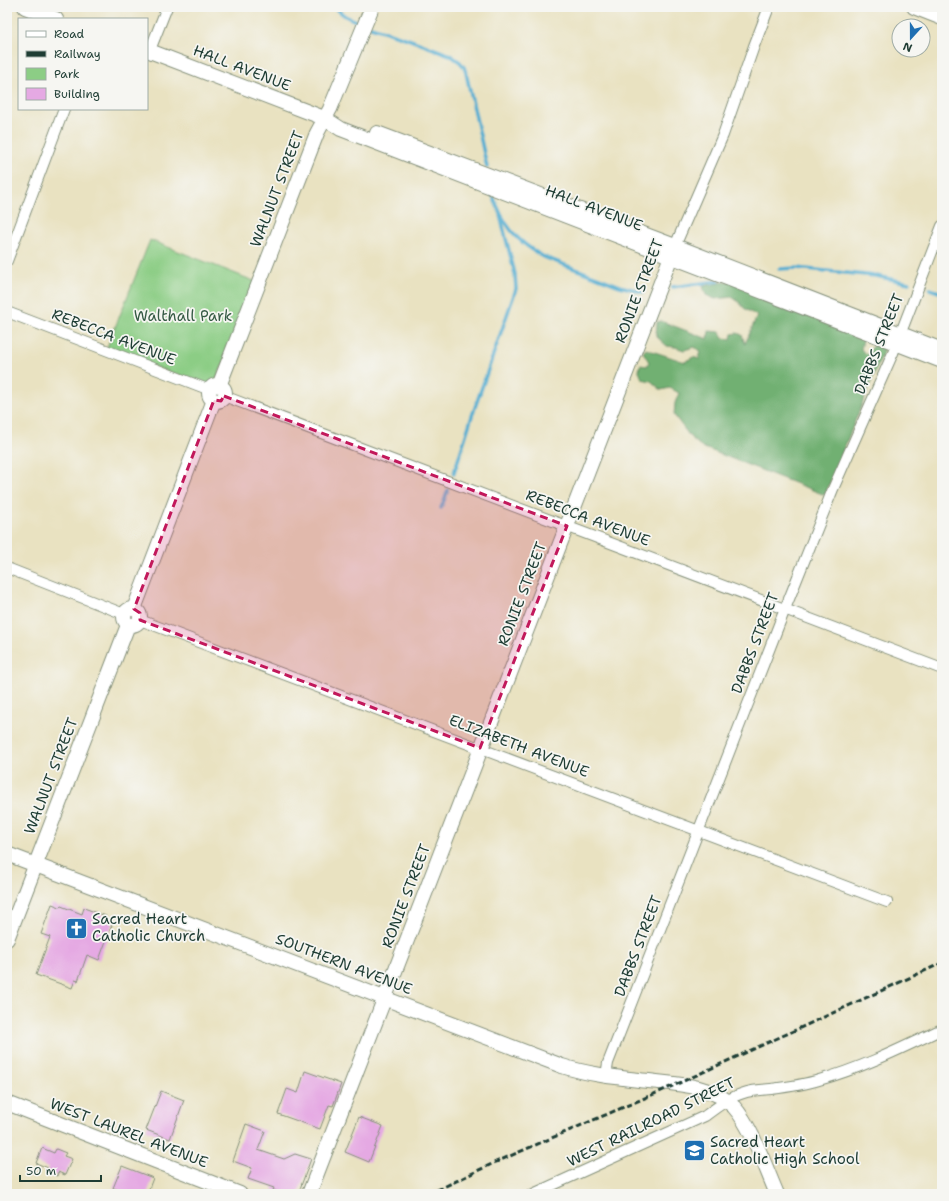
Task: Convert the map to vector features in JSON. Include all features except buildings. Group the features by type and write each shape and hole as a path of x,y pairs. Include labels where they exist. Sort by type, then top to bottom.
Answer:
{"street":[{"path":"25,7 53,18"},
{"path":"149,50 167,7"},
{"name":"RONIE STREET","path":"309,1194 672,251 723,135 769,7"},
{"path":"914,7 942,18"},
{"name":"WALNUT STREET","path":"7,939 317,133 330,109 370,12"},
{"name":"HALL AVENUE","path":"149,50 324,118 352,123 672,251 899,339 942,361"},
{"path":"7,261 64,110"},
{"name":"DABBS STREET","path":"606,1076 608,1063 785,609 833,489 899,339 942,226"},
{"name":"REBECCA AVENUE","path":"7,312 942,669"},
{"name":"HALL AVENUE","path":"899,339 942,350"},
{"name":"ELIZABETH AVENUE","path":"7,568 132,617 886,902"},
{"name":"SOUTHERN AVENUE","path":"7,854 562,1066 606,1076 704,1090 727,1101"},
{"name":"WEST RAILROAD STREET","path":"533,1194 705,1116 727,1101 746,1092 796,1085 860,1067 942,1029"},
{"path":"727,1101 740,1114 746,1124 778,1194"},
{"name":"WEST LAUREL AVENUE","path":"7,1103 240,1194"}],"highlighted area":[{"path":"224,396 567,526 480,748 140,620 140,613 134,609 214,400 221,401"}],"green space":[{"name":"Walthall Park","path":"150,240 259,283 213,387 106,350"},
{"path":"730,281 848,328 852,336 860,332 864,336 861,349 865,354 870,351 874,344 882,341 886,345 825,495 702,447 691,438 674,415 675,403 679,393 670,388 661,390 651,381 642,379 639,371 640,365 647,366 649,362 643,352 646,349 685,362 693,357 699,359 701,351 694,347 684,350 667,346 656,336 657,322 661,321 708,339 709,331 720,332 723,338 731,339 732,334 737,333 742,335 745,344 757,316 744,308 732,297 715,299 706,295 703,286"}],"waterway":[{"path":"334,7 345,16 362,24"},
{"path":"368,26 450,55 460,62 466,73 487,167"},
{"path":"492,193 496,204 511,231 525,245 534,251 544,257 620,286 643,292"},
{"path":"454,473 516,289 515,274 500,215"},
{"path":"779,269 796,268 876,276 909,283"},
{"path":"672,287 719,281"},
{"path":"930,289 942,293"},
{"path":"441,508 448,490"}],"railway":[{"path":"429,1194 496,1162 675,1085 942,963"}],"place":[{"name":"Sacred Heart Catholic Church","path":"77,928"},
{"name":"Sacred Heart Catholic High School","path":"694,1151"}]}
